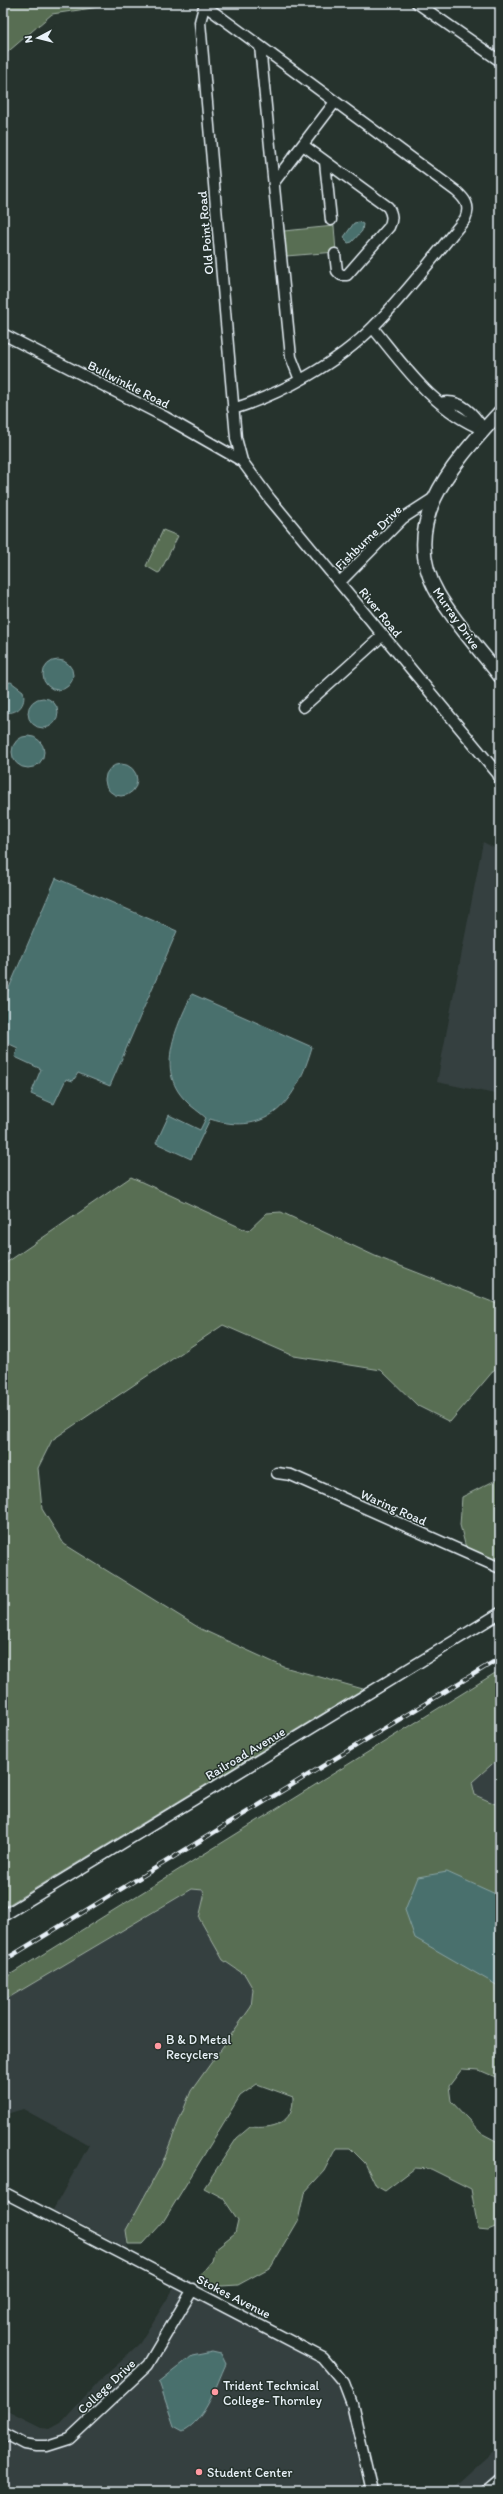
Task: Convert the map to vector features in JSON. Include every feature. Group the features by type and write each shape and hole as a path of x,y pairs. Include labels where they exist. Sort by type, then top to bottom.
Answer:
{"street":[{"path":"417,3 500,61"},
{"path":"205,4 456,191 465,199 468,206 465,219 373,328 338,357 300,380 272,394 233,409"},
{"name":"Old Point Road","path":"205,4 200,22 233,409 236,438 242,461"},
{"path":"260,46 275,181 291,357 300,380"},
{"path":"275,181 335,102"},
{"path":"303,145 388,207 392,217 387,230 347,275 341,275 337,271 335,254"},
{"path":"325,162 331,220"},
{"path":"373,328 415,379 440,403 459,419 484,430"},
{"name":"Bullwinkle Road","path":"3,334 165,417 242,461"},
{"name":"Murray Drive","path":"500,412 445,478 426,516 424,542 431,579 446,606 500,676"},
{"name":"River Road","path":"242,461 270,499 498,774 500,780"},
{"name":"Fishburne Drive","path":"340,582 403,518 434,498"},
{"path":"303,707 384,635"},
{"name":"Waring Road","path":"277,1473 291,1475 500,1568"},
{"name":"Railroad Avenue","path":"3,1916 500,1613"},
{"name":"Stokes Avenue","path":"3,2192 307,2348 323,2358 334,2369 344,2383 352,2404 372,2491"},
{"name":"College Drive","path":"3,2433 24,2444 36,2446 47,2446 69,2439 148,2365 193,2289"},
{"path":"487,2491 500,2480"}],"shaded area":[{"path":"483,842 500,851 500,1095 437,1082"},
{"path":"500,1757 500,1806 475,1795 472,1781"},
{"path":"192,1889 203,1890 204,1897 199,1919 223,1960 245,1975 253,1989 251,2007 191,2091 161,2166 126,2230 127,2248 53,2210 89,2145 23,2109 3,2115 3,2001"},
{"name":"Trident Technical College- Thornley","path":"174,2288 314,2359 334,2379 346,2401 353,2430 363,2491 3,2491 3,2409 41,2428 50,2429 61,2423 98,2382 138,2346"},
{"path":"500,2445 500,2491 449,2491"}],"green space":[{"path":"3,3 110,3 113,5 52,14 3,56"},
{"path":"334,226 336,252 286,256 284,231"},
{"path":"163,530 178,536 160,572 158,573 146,566"},
{"path":"131,1177 248,1231 267,1213 281,1212 375,1256 500,1305 500,1363 450,1422 418,1406 381,1370 294,1356 223,1325 52,1440 38,1468 42,1509 64,1544 201,1629 284,1667 363,1689 3,1908 3,1265"},
{"path":"500,1478 500,1563 466,1548 460,1525 462,1497"},
{"path":"500,1670 500,1757 472,1782 475,1795 500,1806 500,2079 479,2070 462,2069 449,2086 451,2101 481,2133 500,2143 500,2225 488,2230 478,2229 471,2189 431,2169 415,2168 385,2191 376,2186 365,2163 350,2148 336,2148 324,2171 304,2193 298,2221 271,2267 238,2285 205,2287 200,2275 212,2261 215,2249 235,2233 238,2220 223,2198 204,2188 237,2138 250,2127 267,2127 280,2123 286,2119 292,2106 293,2097 257,2084 240,2096 163,2222 143,2244 128,2244 126,2230 161,2166 191,2091 251,2007 253,1989 245,1975 223,1960 199,1918 204,1897 203,1890 192,1889 3,2001 3,1979"}],"water":[{"path":"359,222 363,224 362,231 352,242 348,243 344,237 354,223"},
{"path":"58,660 69,664 73,675 69,686 58,690 47,686 43,675 47,664"},
{"path":"11,682 23,691 24,701 20,708 8,713 3,712 3,683"},
{"path":"43,698 54,702 58,713 54,724 43,728 32,724 28,713 32,702"},
{"path":"25,736 31,736 40,740 44,752 40,764 31,768 25,768 16,764 12,755 12,749 16,740"},
{"path":"118,764 124,764 133,768 137,780 133,792 124,796 118,796 109,792 105,783 105,777 109,768"},
{"path":"56,878 177,931 110,1086 78,1073 73,1081 66,1079 54,1104 31,1094 41,1069 15,1057 18,1048 3,1041 3,1002"},
{"path":"192,994 312,1047 306,1066 298,1083 289,1098 278,1110 265,1118 249,1123 231,1123 210,1119 191,1159 156,1143 169,1115 200,1130 206,1118 185,1100 176,1088 171,1075 170,1061 175,1033"},
{"path":"447,1872 500,1896 500,1987 415,1938 405,1910 418,1877"},
{"path":"212,2352 221,2354 226,2364 204,2411 191,2426 183,2431 174,2426 159,2382 192,2356"}],"railway":[{"path":"3,1961 500,1658"}],"place":[{"name":"B & D Metal Recyclers","path":"158,2046"},
{"name":"Trident Technical College- Thornley","path":"215,2392"},
{"name":"Student Center","path":"199,2472"}]}
